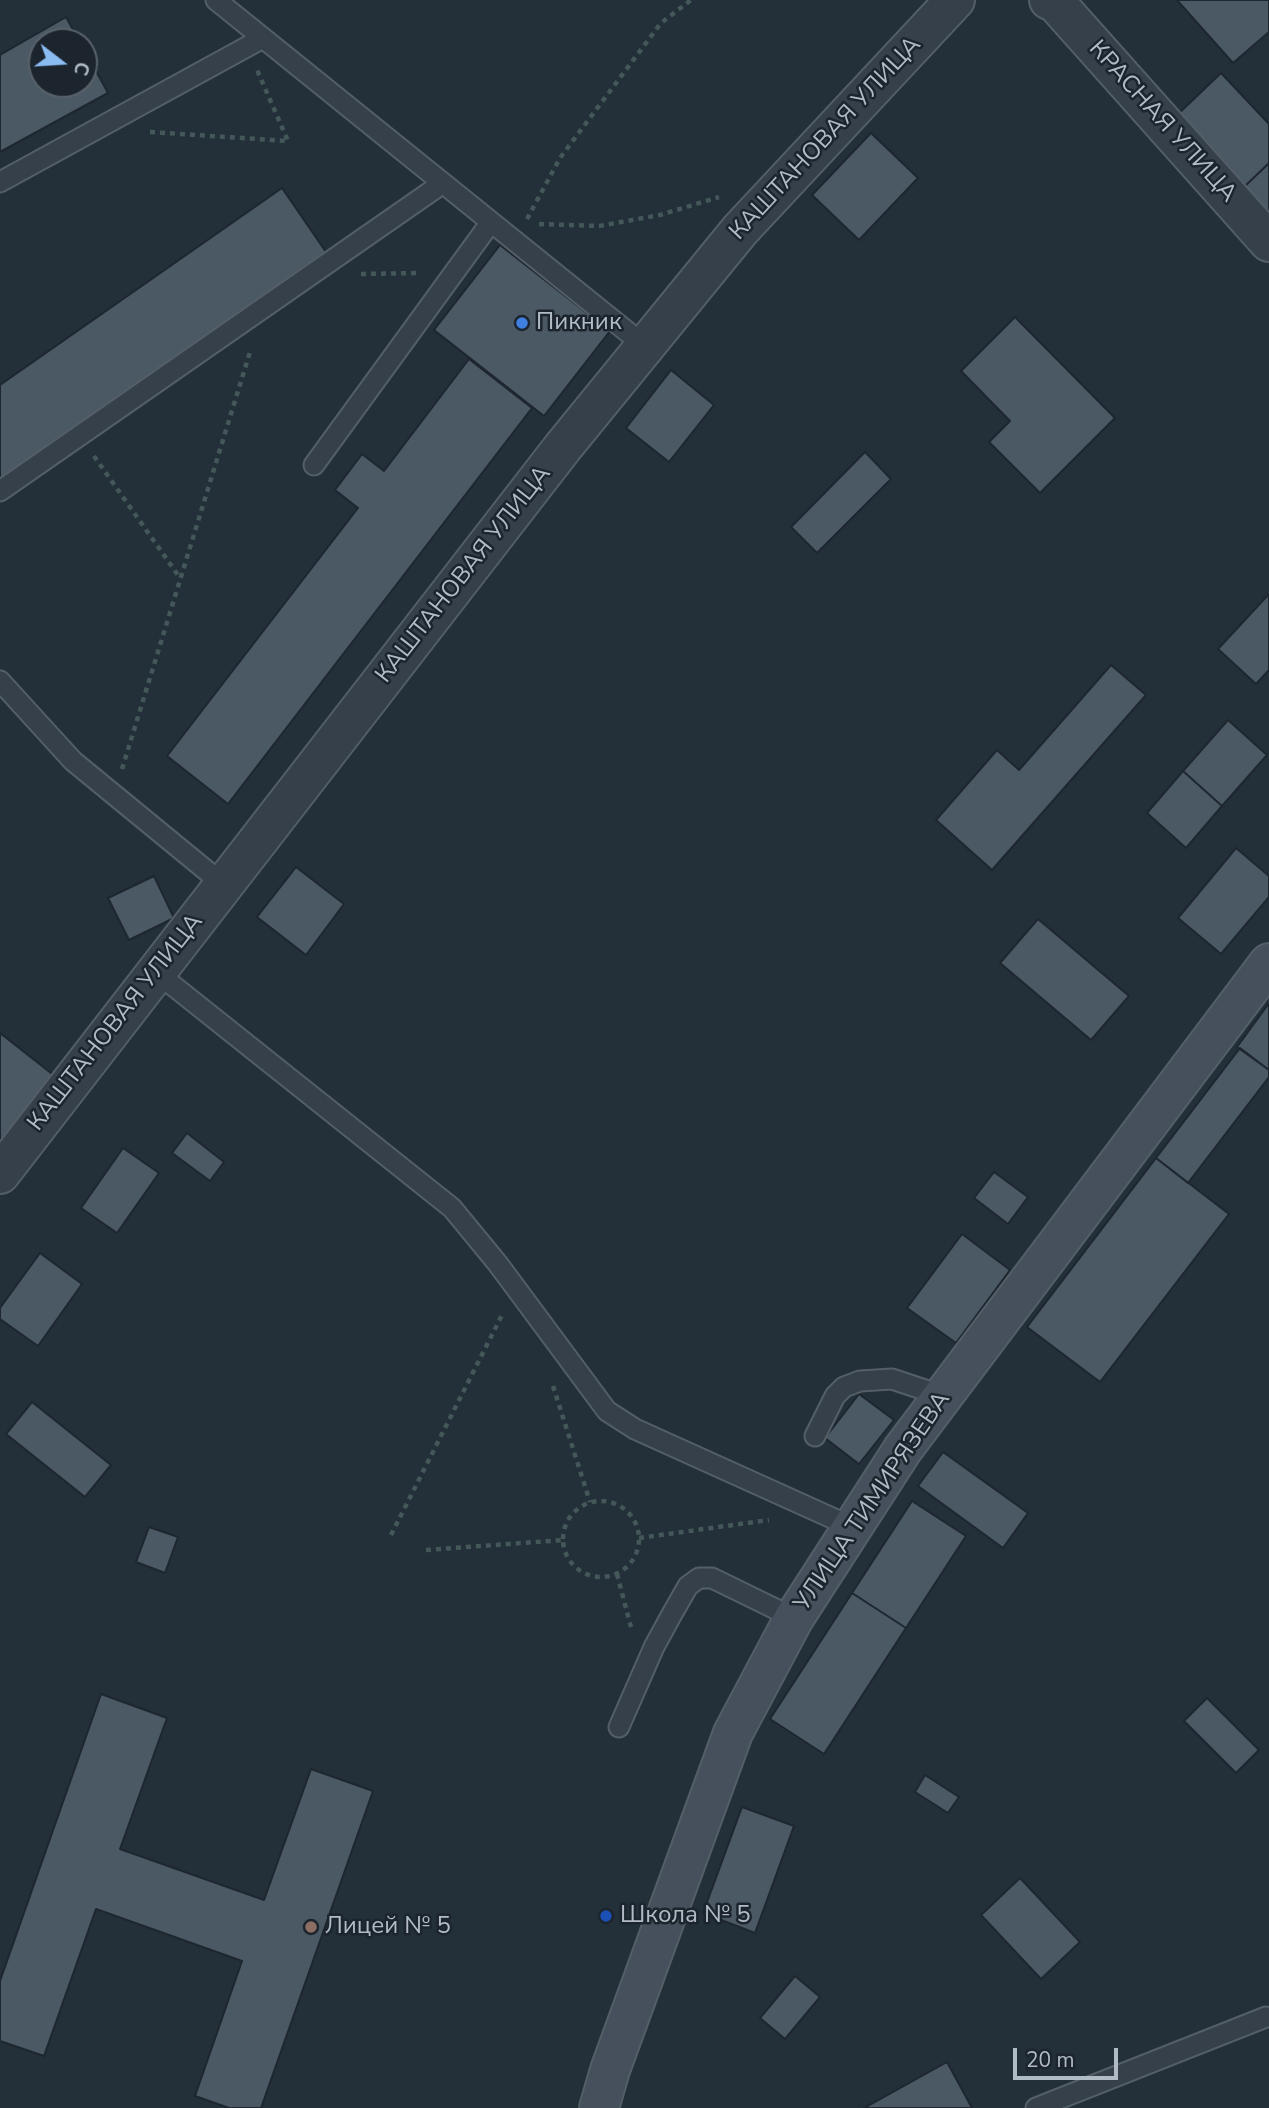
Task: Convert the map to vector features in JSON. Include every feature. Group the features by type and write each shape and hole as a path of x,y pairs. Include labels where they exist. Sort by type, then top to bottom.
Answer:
{"main road":[{"name":"УЛИЦА ТИМИРЯЗЕВА","path":"599,2108 610,2070 733,1733 794,1619 837,1520 903,1449 1269,963"}],"street":[{"name":"КАШТАНОВАЯ УЛИЦА","path":"0,1174 563,447 645,346 740,230 955,0"},
{"name":"КРАСНАЯ УЛИЦА","path":"1052,1 1269,242"}],"lane":[{"path":"216,0 255,43 443,183 645,346"},
{"path":"0,182 255,43"},
{"path":"0,491 443,183"},
{"path":"314,465 491,222"},
{"path":"0,681 73,761 224,885"},
{"path":"156,972 452,1208 516,1288 607,1411 635,1429 837,1520"},
{"path":"814,1436 835,1396 844,1387 860,1381 892,1379 943,1396"},
{"path":"619,1727 654,1647 688,1586 699,1578 712,1578 794,1619"},
{"path":"1036,2108 1266,2017"}],"path":[{"path":"691,0 661,23 560,158 524,224 599,226 660,215 703,200 730,195"},
{"path":"97,129 288,141 255,43"},
{"path":"310,275 455,272"},
{"path":"114,795 263,308"},
{"path":"79,436 180,578"},
{"path":"391,1535 516,1288"},
{"path":"549,1375 590,1502"},
{"path":"603,1500 626,1509 635,1519 639,1538 636,1556 628,1567 605,1578 581,1573 565,1553 563,1541 564,1528 569,1517 579,1507 603,1500"},
{"path":"639,1538 837,1520"},
{"path":"426,1550 563,1541"},
{"path":"617,1574 633,1638"}],"building":[{"path":"1177,0 1269,0 1269,32 1233,63"},
{"path":"66,17 72,28 47,28"},
{"path":"28,39 28,98 98,98 98,75 108,93 0,152 0,55"},
{"path":"1221,73 1269,124 1269,163 1243,188 1175,117"},
{"path":"871,133 918,178 859,240 812,195"},
{"path":"1269,163 1269,215 1243,188"},
{"path":"282,188 326,252 0,480 0,385"},
{"path":"500,245 610,331 544,416 434,330"},
{"path":"1015,317 1115,418 1040,493 989,442 1010,421 961,371"},
{"path":"469,359 532,408 228,804 167,756 358,508 335,490 362,454 384,471"},
{"path":"671,370 714,405 669,462 626,428"},
{"path":"865,452 891,479 817,553 791,527"},
{"path":"1269,594 1269,670 1256,684 1218,649"},
{"path":"1111,665 1146,695 992,870 936,820 997,750 1019,770"},
{"path":"1228,720 1267,755 1222,806 1183,771"},
{"path":"1183,771 1222,806 1186,848 1147,813"},
{"path":"1236,848 1269,876 1269,897 1221,954 1178,918"},
{"path":"296,867 344,904 306,955 257,917"},
{"path":"154,876 174,918 129,940 108,898"},
{"path":"1038,919 1129,996 1091,1040 1000,963"},
{"path":"1269,1003 1269,1070 1237,1047"},
{"path":"0,1033 56,1077 0,1150"},
{"path":"1240,1048 1269,1070 1269,1077 1188,1183 1156,1158"},
{"path":"187,1133 224,1162 210,1181 172,1153"},
{"path":"123,1148 159,1173 117,1233 81,1208"},
{"path":"1156,1158 1229,1214 1100,1382 1027,1327"},
{"path":"994,1172 1028,1197 1008,1224 974,1198"},
{"path":"962,1234 1010,1270 956,1343 907,1308"},
{"path":"40,1253 82,1284 38,1346 0,1319 0,1308"},
{"path":"859,1394 894,1420 859,1464 825,1438"},
{"path":"32,1402 111,1465 85,1497 6,1434"},
{"path":"943,1452 1028,1513 1003,1548 918,1486"},
{"path":"912,1501 966,1536 906,1628 852,1593"},
{"path":"149,1527 178,1537 165,1573 136,1562"},
{"path":"852,1593 906,1628 824,1754 770,1719"},
{"path":"101,1694 167,1718 120,1849 264,1900 311,1769 373,1791 261,2108 229,2108 195,2096 242,1961 96,1909 44,2056 0,2041 0,1981"},
{"path":"1207,1698 1259,1750 1236,1773 1184,1721"},
{"path":"925,1775 959,1797 948,1813 915,1792"},
{"path":"742,1807 794,1826 755,1933 703,1913"},
{"path":"1020,1878 1080,1942 1041,1979 981,1915"},
{"path":"795,1976 820,1997 785,2039 760,2018"},
{"path":"947,2062 972,2108 864,2108"}],"place":[{"name":"Пикник","path":"522,323"},
{"name":"Школа № 5","path":"606,1916"},
{"name":"Лицей № 5","path":"311,1927"}]}
